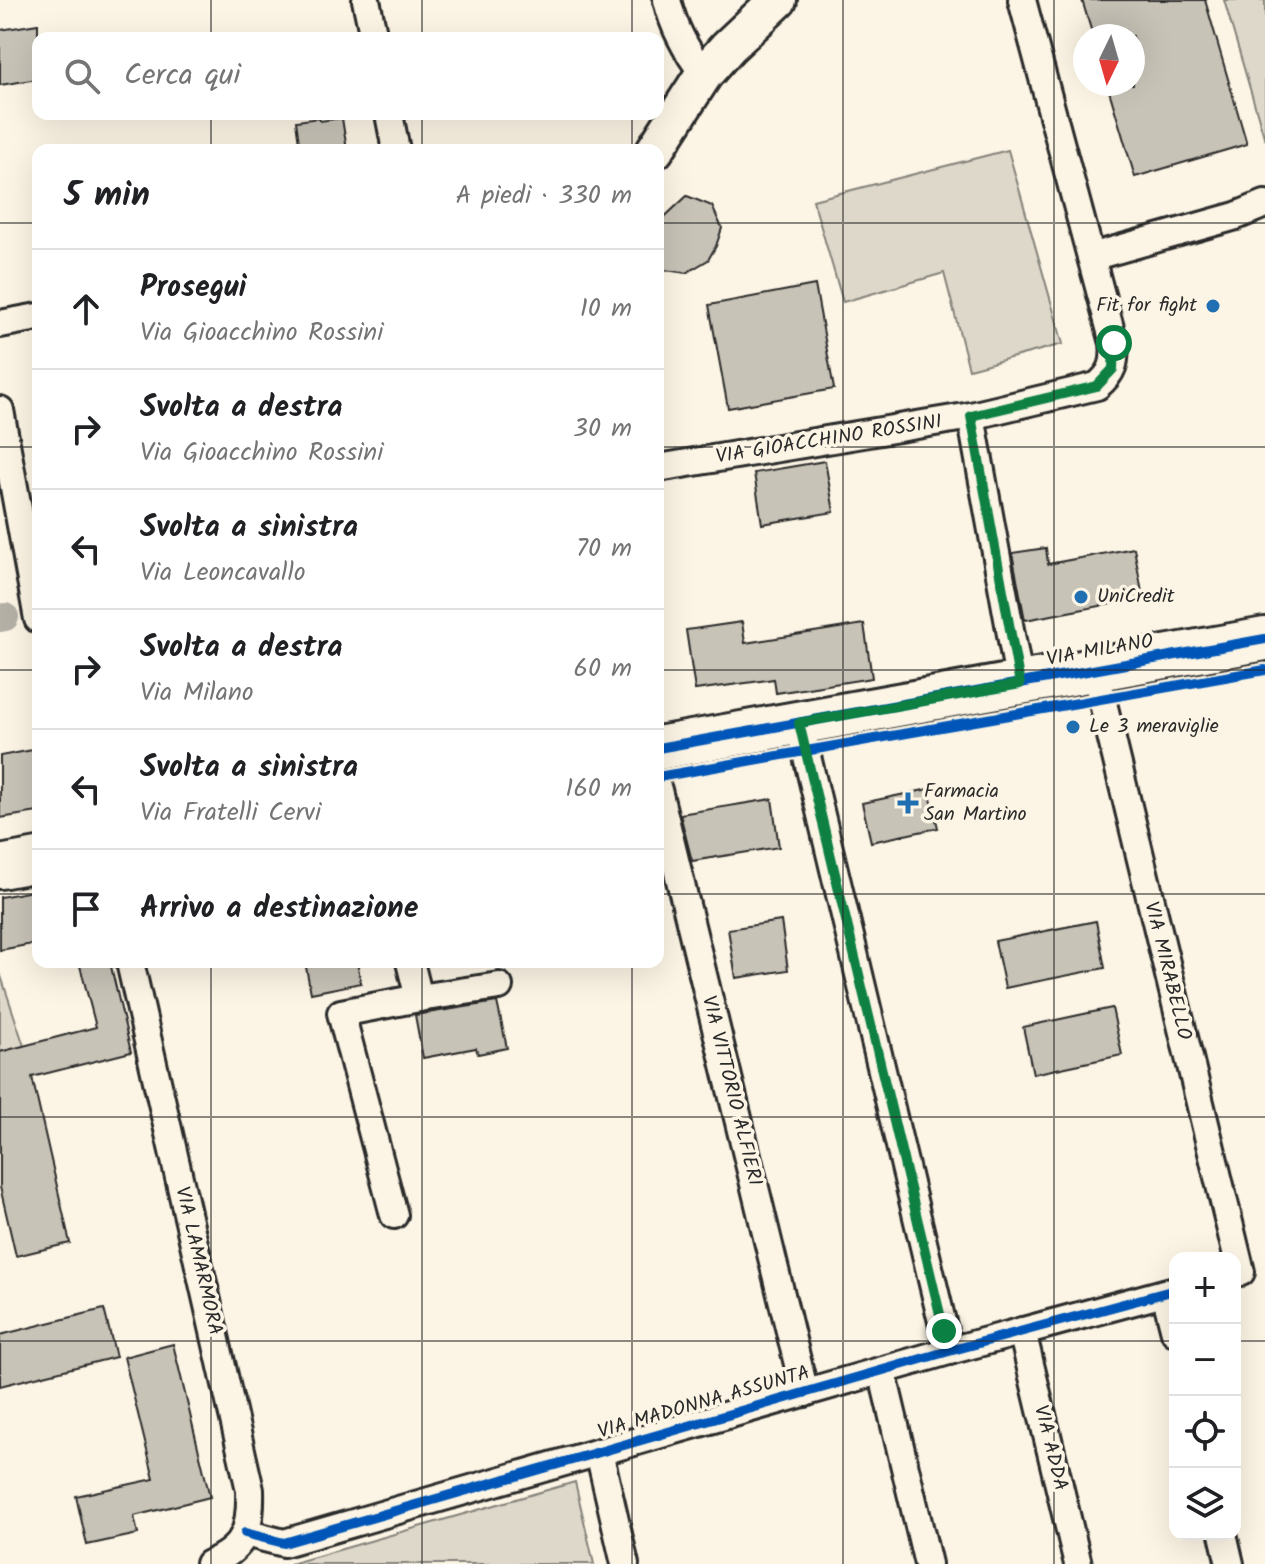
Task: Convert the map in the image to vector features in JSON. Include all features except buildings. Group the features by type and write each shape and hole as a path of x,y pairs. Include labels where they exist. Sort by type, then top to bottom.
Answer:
{"main road":[{"name":"VIA MILANO","path":"664,747 1265,639"},
{"path":"0,867 32,861"}],"street":[{"path":"366,0 373,32"},
{"path":"667,0 685,49 704,74"},
{"path":"659,144 704,74 778,0"},
{"name":"VIA GIOACCHINO ROSSINI","path":"664,467 971,416 1097,386 1113,369 1114,343 1022,0"},
{"path":"390,120 395,144"},
{"path":"1091,257 1236,216 1265,204"},
{"path":"0,324 32,318"},
{"path":"0,410 8,503 32,596"},
{"path":"971,416 1020,684"},
{"name":"VIA MIRABELLO","path":"1095,670 1247,1270"},
{"path":"799,723 949,1351"},
{"name":"VIA VITTORIO ALFIERI","path":"664,815 805,1393"},
{"name":"VIA LAMARMORA","path":"131,968 250,1490 251,1517 245,1533 241,1541 219,1560"},
{"path":"412,968 419,998"},
{"path":"394,1215 341,1013 499,986"},
{"name":"VIA MADONNA ASSUNTA","path":"245,1533 284,1543 949,1351 1169,1291"},
{"name":"VIA ADDA","path":"1022,1331 1078,1564"},
{"path":"882,1371 928,1564"},
{"path":"599,1452 625,1564"},
{"path":"1224,1540 1230,1564"}],"shaded area":[{"path":"1224,0 1265,0 1265,140"},
{"path":"1008,150 1063,344 969,369 944,273 843,302 813,200"},
{"path":"0,973 24,1046 0,1052"},
{"path":"575,1482 594,1564 290,1564"}],"waterway":[{"path":"0,618 5,617"}],"cycle path":[{"path":"664,747 1265,639"},
{"path":"664,776 1265,670"},
{"path":"245,1533 284,1543 949,1351 1169,1292"}],"place":[{"name":"Fit for fight","path":"1213,306"},
{"name":"UniCredit","path":"1081,597"},
{"name":"Le 3 meraviglie","path":"1073,727"},
{"name":"Farmacia San Martino","path":"908,803"}],"route":[{"path":"944,1331 799,723 1020,684 971,416 1097,386 1113,369 1114,343"}]}
